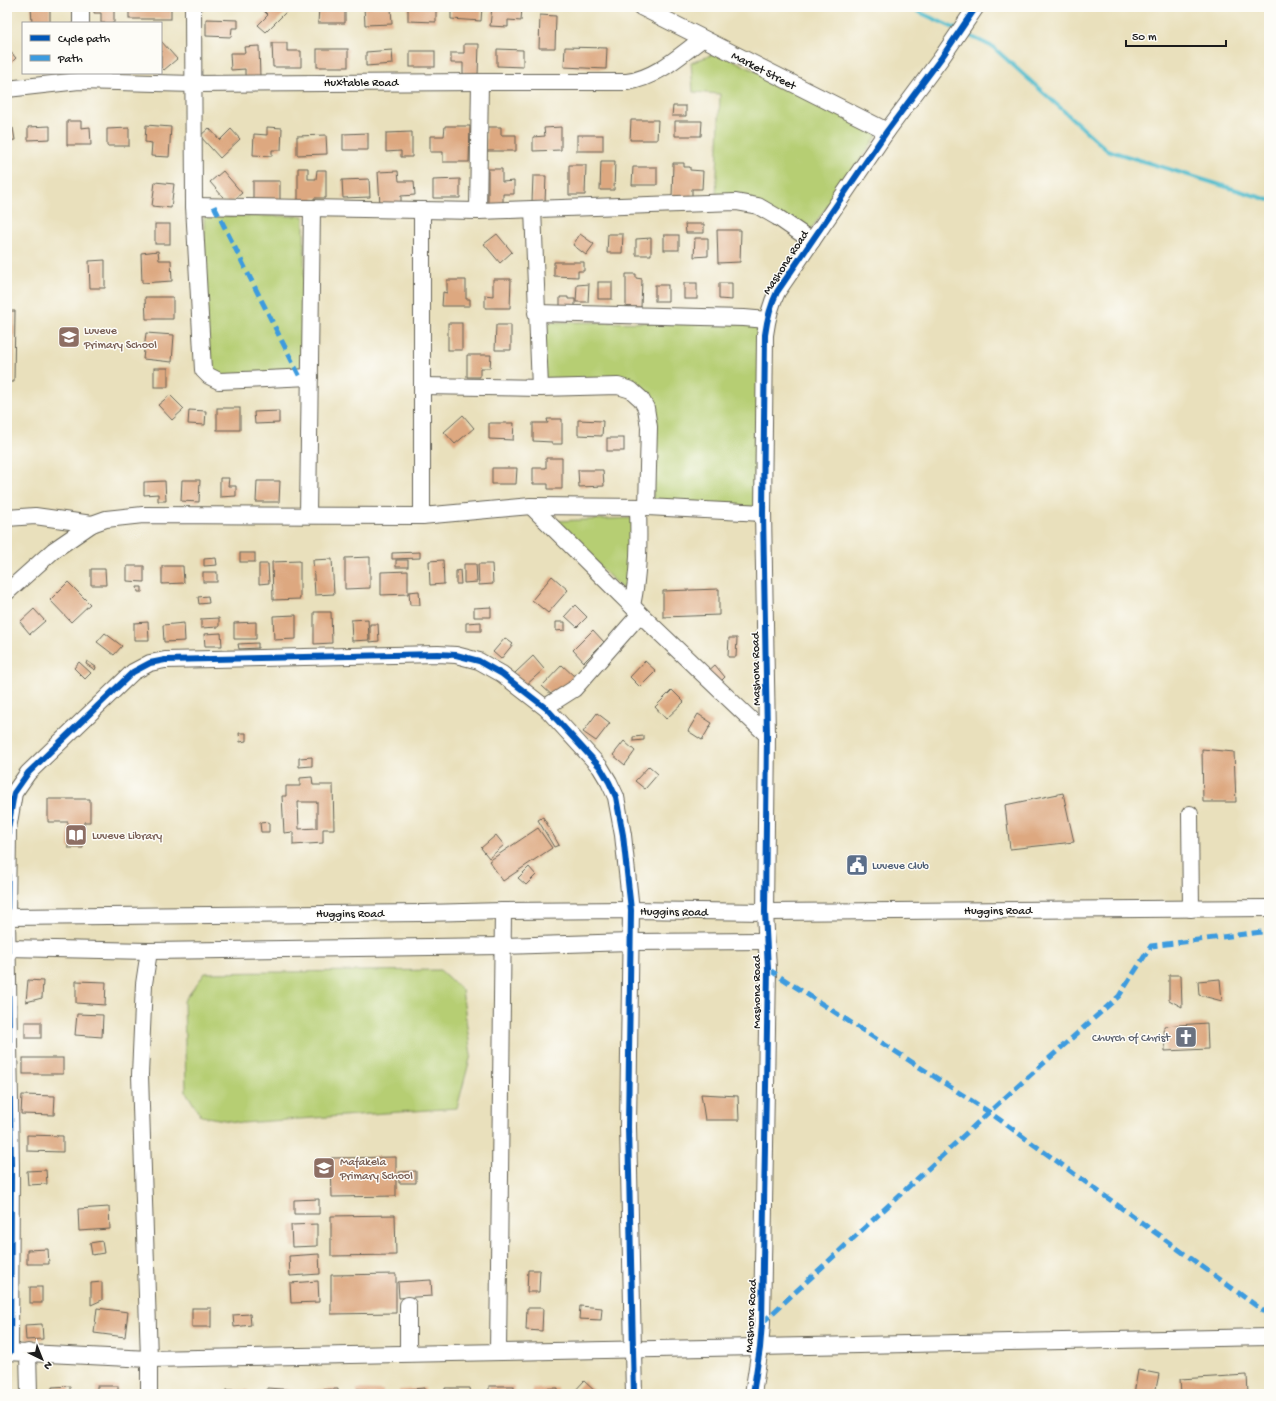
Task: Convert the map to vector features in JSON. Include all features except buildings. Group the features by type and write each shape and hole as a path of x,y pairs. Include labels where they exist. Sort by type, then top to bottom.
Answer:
{"street":[{"path":"81,7 81,22"},
{"path":"192,7 194,84 194,206 202,370 209,376 219,381 310,377"},
{"name":"Market Street","path":"641,7 887,131"},
{"name":"Mashona Road","path":"753,1394 762,1323 767,1009 765,912 767,735 763,513 765,335 767,320 771,304 777,292 887,131 955,39 976,7"},
{"name":"Huxtable Road","path":"7,89 79,77 194,84 627,82 637,81 649,76 702,39"},
{"path":"478,210 480,82"},
{"path":"194,206 478,210 736,202 758,206 812,241"},
{"path":"308,515 312,208"},
{"path":"533,208 540,388"},
{"path":"422,210 422,516"},
{"path":"536,313 744,318 767,320"},
{"path":"422,386 540,388 618,386 631,390 641,399 646,408 649,427 636,584 636,610 574,689 552,703 547,709"},
{"path":"7,592 54,550 92,524 106,519 143,515 422,516 531,506 643,507 763,513"},
{"path":"531,506 636,610 767,735"},
{"path":"7,518 35,516 92,524"},
{"path":"634,1394 632,1350 628,1127 631,910 623,835 616,797 600,767 547,709 502,674 478,661 456,655 438,654 165,660 150,663 134,672 28,773 14,793 8,829 7,917 11,1167 8,1352 149,1359 408,1353 498,1352 632,1350 760,1348 1269,1337"},
{"path":"1190,814 1191,909"},
{"name":"Huggins Road","path":"7,917 631,910 765,912 1269,908"},
{"path":"498,1352 503,911"},
{"path":"7,948 149,951 502,946 630,942 766,941"},
{"path":"149,951 144,984 140,1075 149,1394"},
{"path":"408,1305 408,1353"},
{"path":"28,1352 29,1394"}],"green space":[{"path":"711,55 723,55 879,133 809,232 716,199 720,94 693,92 691,63"},
{"path":"204,216 304,216 305,370 219,377 206,365"},
{"path":"542,322 743,323 760,327 759,508 653,503 652,404 649,393 638,385 544,383"},
{"path":"634,518 630,597 555,521"},
{"path":"440,970 462,990 471,1055 457,1108 242,1123 201,1116 186,1092 184,1001 205,973"}],"waterway":[{"path":"908,7 956,29"},
{"path":"962,32 993,47 1107,150 1269,200"}],"marked path":[{"path":"214,206 300,377"},
{"path":"762,1323 989,1112 1119,996 1151,946 1269,931"},
{"path":"768,969 989,1112 1269,1315"}],"cycle path":[{"path":"753,1394 762,1323 768,969 765,912 767,735 763,513 765,335 768,318 777,292 887,131 942,57 976,7"},
{"path":"10,1352 11,1167 7,917 8,829 14,793 28,773 133,672 150,663 165,660 438,654 456,655 479,661 502,674 547,709 600,767 616,797 623,835 631,910 628,1127 634,1394"}],"place":[{"name":"Luveve Primary School","path":"69,337"},
{"name":"Luveve Library","path":"76,835"},
{"name":"Luveve Club","path":"857,865"},
{"name":"Church of Christ","path":"1186,1037"},
{"name":"Mafakela Primary School","path":"324,1168"}]}
